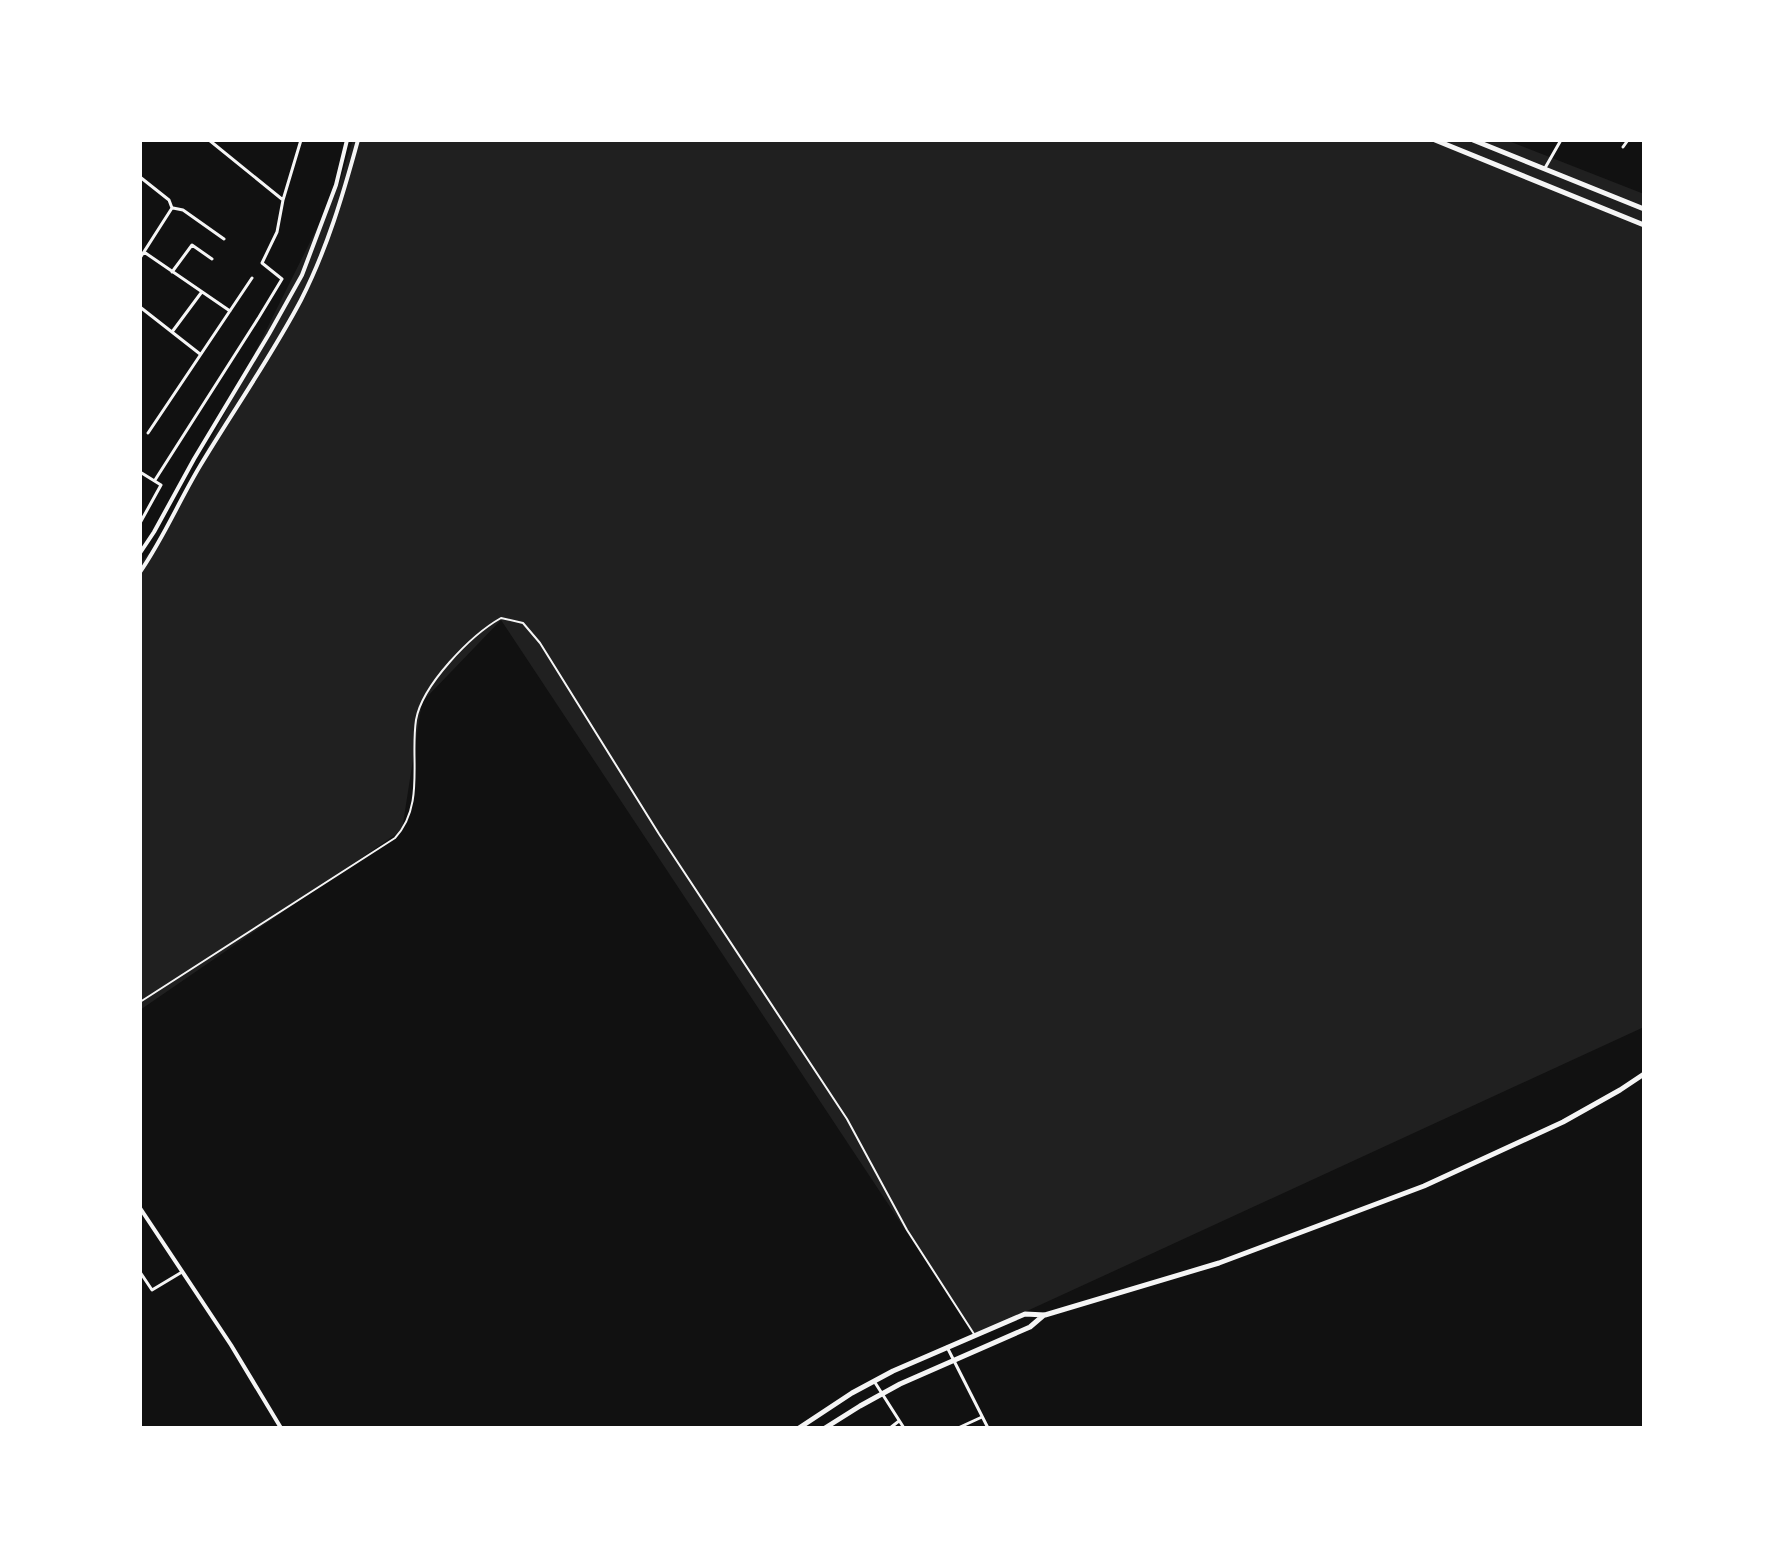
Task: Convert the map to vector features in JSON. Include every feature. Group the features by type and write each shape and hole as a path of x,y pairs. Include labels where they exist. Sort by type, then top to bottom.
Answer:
{"main road":[{"path":"1435,140 1644,225"},
{"path":"1473,140 1486,142 1544,170 1644,209"},
{"path":"799,1428 874,1381 1025,1314 1045,1315 1243,1255 1424,1186 1563,1122 1644,1074"},
{"path":"825,1428 881,1394 1030,1327 1045,1315"}],"street":[{"path":"209,140 283,200"},
{"path":"155,480 280,284 282,279 262,263 277,232 301,140"},
{"path":"140,553 292,294 310,257 336,185 347,140"},
{"path":"140,572 300,301 342,200 358,140"},
{"path":"1544,170 1561,140"},
{"path":"1623,147 1628,140"},
{"path":"140,177 169,200 172,208"},
{"path":"172,208 183,210 224,239"},
{"path":"140,258 172,208"},
{"path":"172,272 192,245 212,259"},
{"path":"144,252 230,311"},
{"path":"148,433 252,278"},
{"path":"172,332 201,293"},
{"path":"140,307 201,354"},
{"path":"140,472 161,485 140,523"},
{"path":"140,1208 231,1345 281,1428"},
{"path":"140,1272 152,1290 182,1272"},
{"path":"947,1347 988,1428"},
{"path":"874,1381 904,1428"},
{"path":"958,1428 982,1417"},
{"path":"890,1428 899,1421"}],"lane":[{"path":"140,1002 395,838 411,811 416,719 431,685 469,643 495,621 501,618 523,623 540,643 659,834 847,1119 907,1230 975,1335"}],"shaded area":[{"path":"353,140 1506,140 1644,194 1644,1027 975,1335 501,620 422,702 402,830 140,1010 140,564 164,535 339,184"}]}
